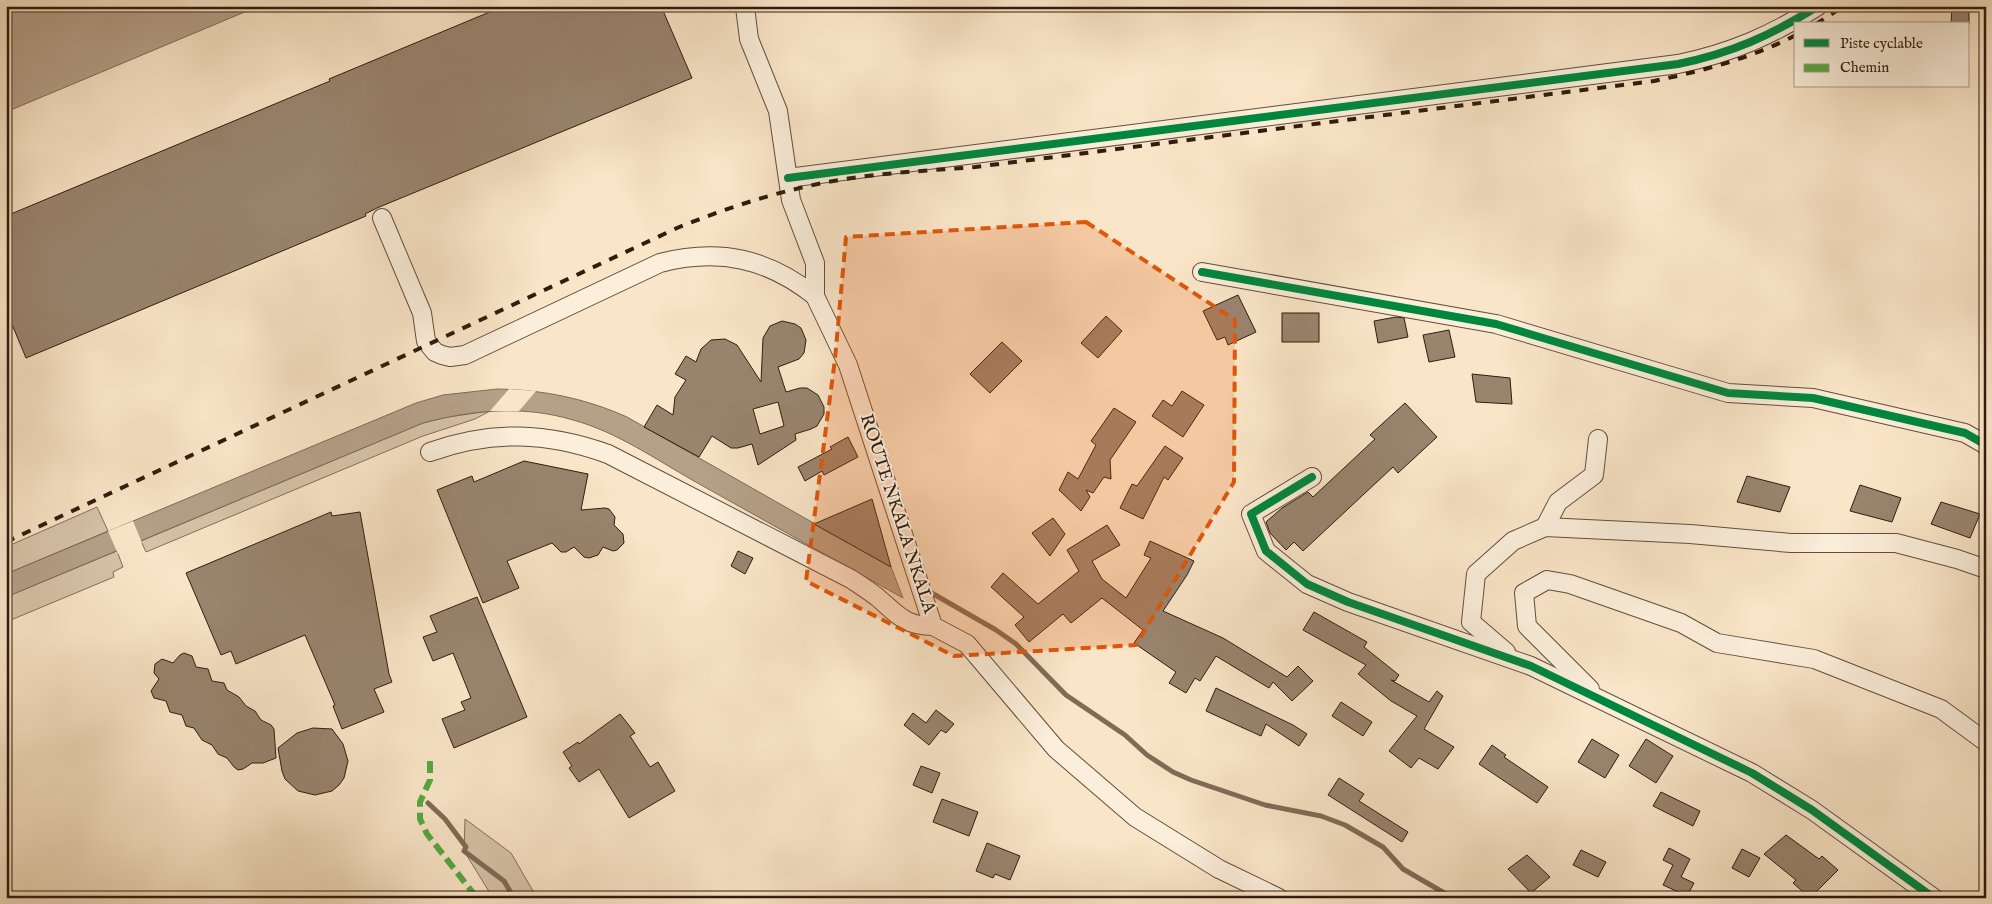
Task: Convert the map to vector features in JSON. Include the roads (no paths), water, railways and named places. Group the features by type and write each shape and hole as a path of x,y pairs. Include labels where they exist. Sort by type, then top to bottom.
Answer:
{"street":[{"path":"788,178 1678,64 1746,46 1787,26 1818,6"},
{"path":"745,7 749,39 778,111 791,200 815,263 815,296"},
{"path":"382,218 422,314 426,342 435,352 450,357 465,355 660,263 677,258 714,256 750,261 785,275 815,296"},
{"path":"1202,272 1496,324 1728,393 1821,400 1964,433 1986,445"},
{"name":"ROUTE NKALA NKALA","path":"815,296 848,365 933,626 967,644 1056,749 1135,817 1219,868 1279,898"},
{"path":"430,452 469,440 510,436 535,436 584,445 608,454 851,579 903,620 913,624 933,626"},
{"path":"1545,527 1558,502 1594,475 1598,438"},
{"path":"1312,477 1251,514 1266,551 1307,584 1348,602 1531,666 1752,773 1812,810 1934,898"},
{"path":"1514,659 1472,622 1476,574 1513,541 1545,527 1690,534 1791,543 1896,543 1957,558 1986,569"},
{"path":"1601,700 1527,626 1524,593 1546,580 1570,584 1681,624 1718,643 1814,658 1941,709 1986,742"}],"waterway":[{"path":"930,592 996,630 1016,644 1066,695 1125,735 1147,755 1173,772 1265,805 1321,816 1345,825 1383,847 1403,869 1453,898"},
{"path":"428,803 445,819 466,847 464,851 504,881 514,898"}],"railway":[{"path":"1819,22 1844,6"},
{"path":"6,542 677,228 730,208 767,197 804,187 861,177 975,167 1654,81 1726,63 1794,36"}]}
